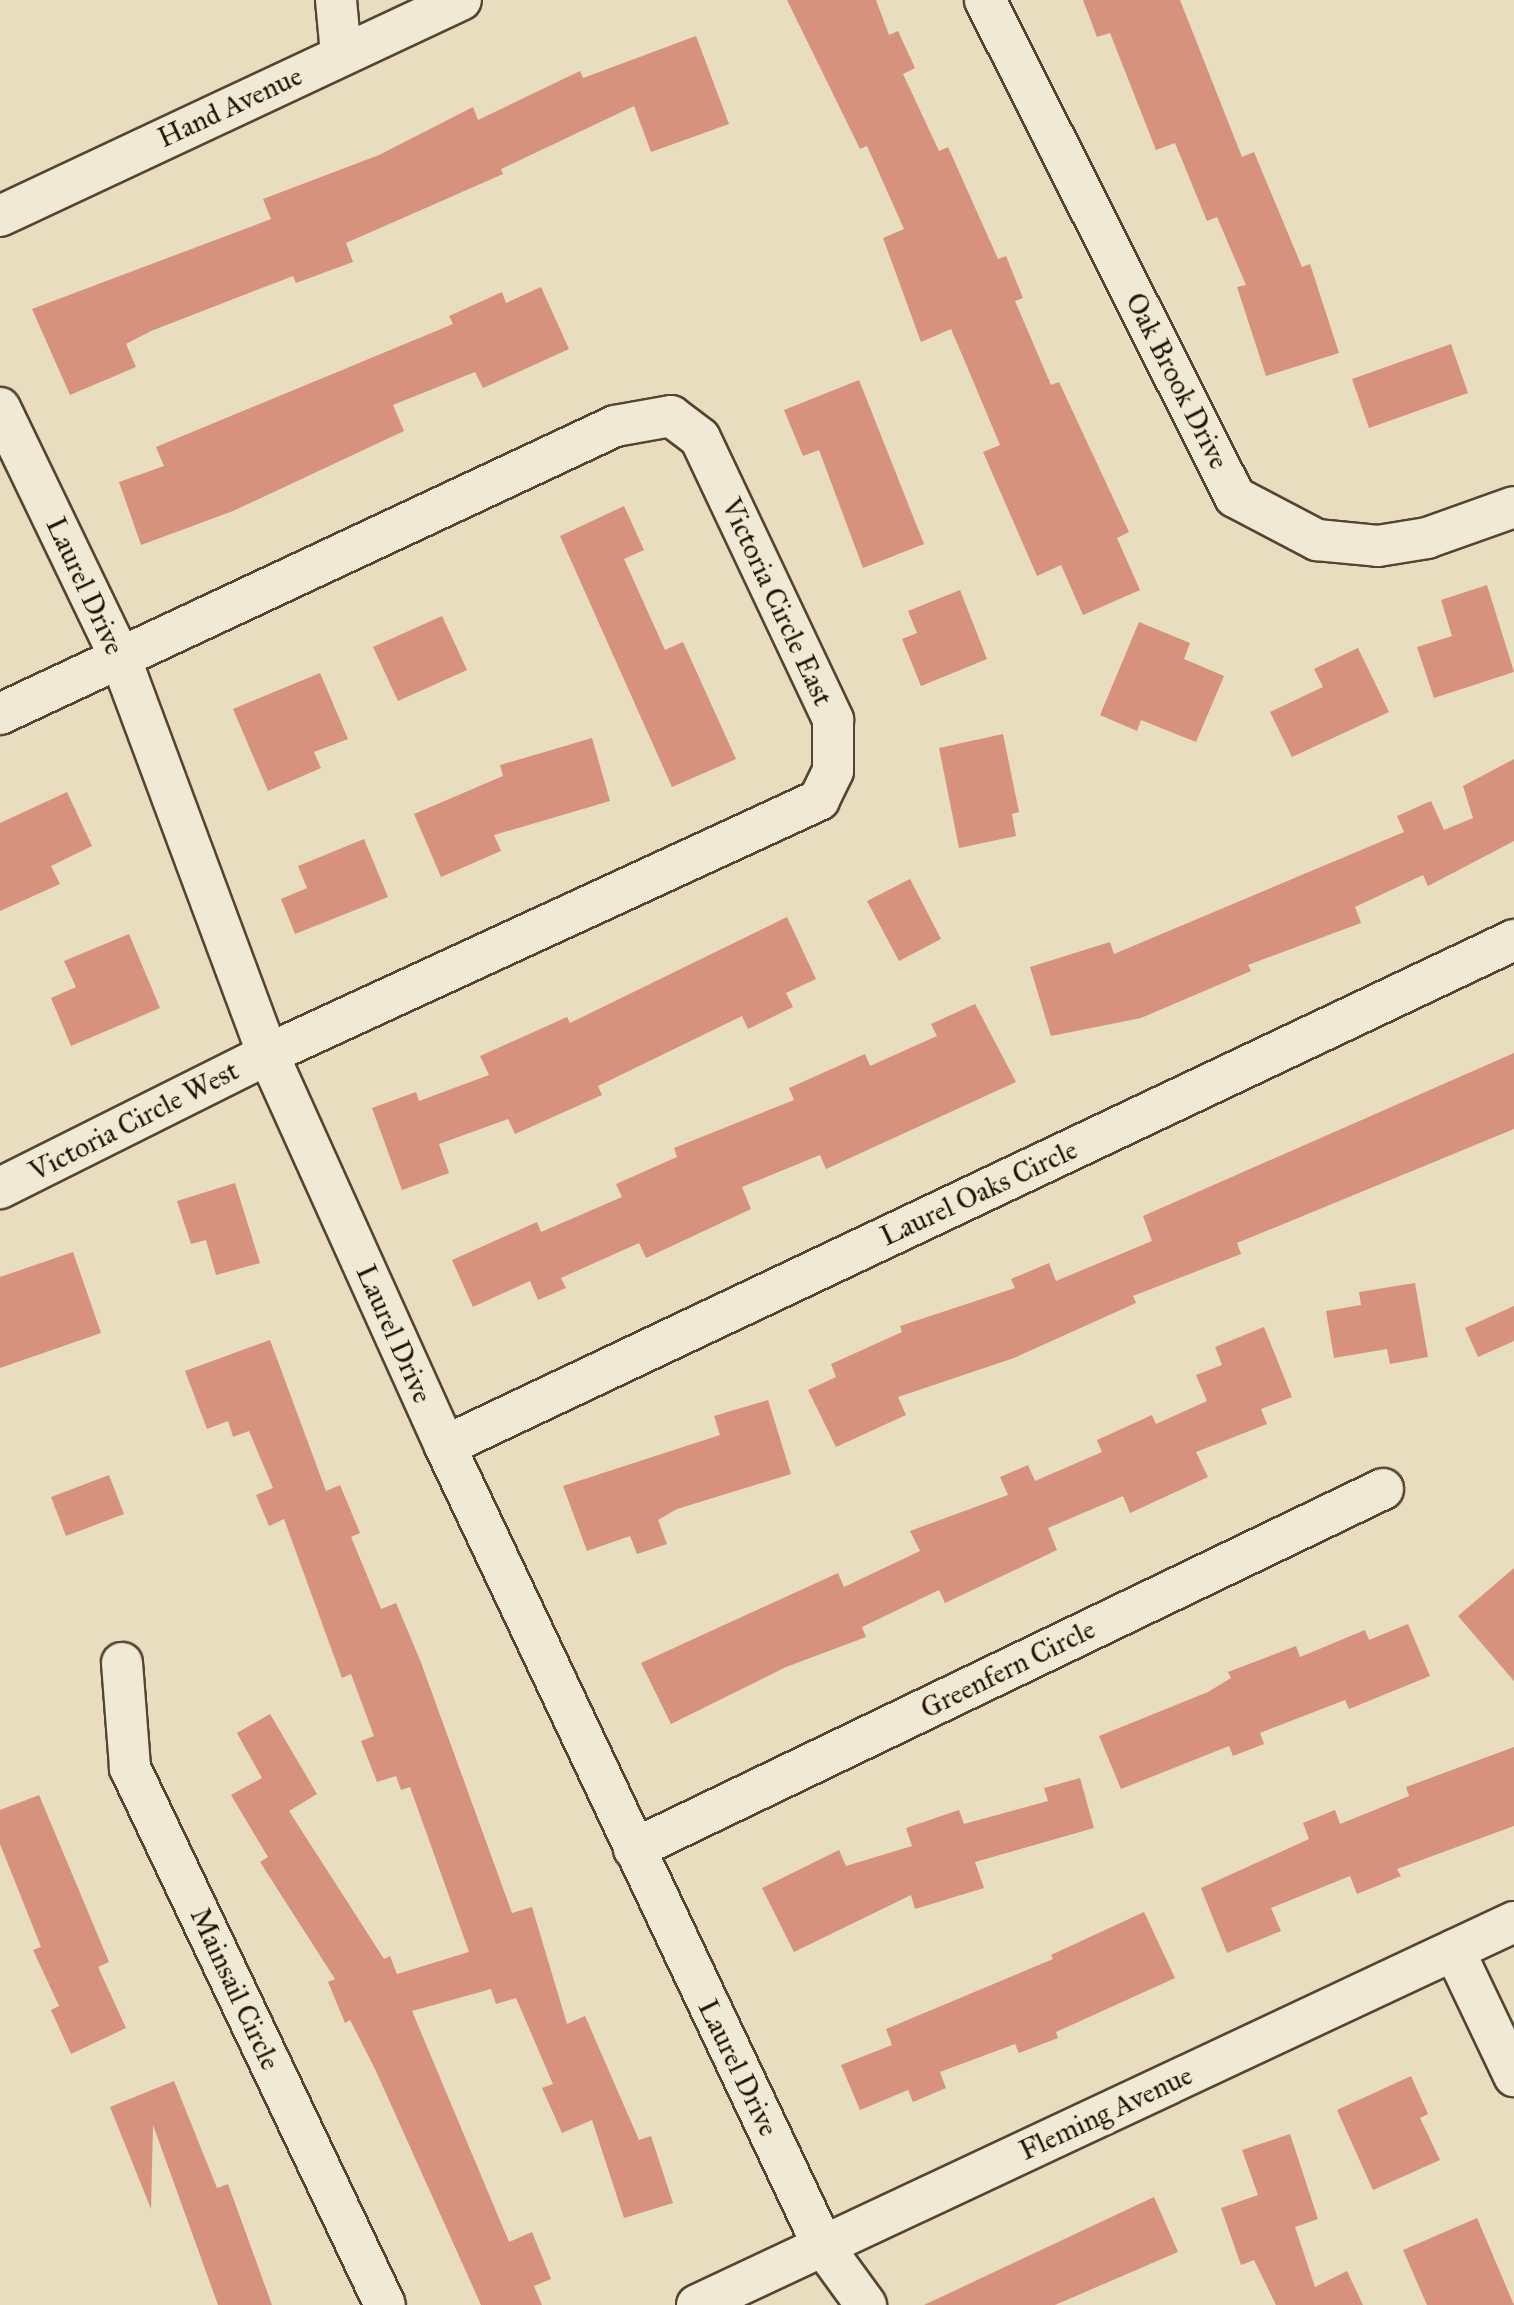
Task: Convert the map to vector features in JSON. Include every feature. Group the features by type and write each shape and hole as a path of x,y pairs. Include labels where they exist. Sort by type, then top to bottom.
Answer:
{"street":[{"path":"336,0 341,54"},
{"name":"Hand Avenue","path":"0,216 461,0"},
{"name":"Oak Brook Drive","path":"985,0 1235,497 1317,540 1378,546 1427,538 1514,507"},
{"name":"Laurel Drive","path":"0,408 120,657 268,1054 444,1446 823,2246 866,2305"},
{"name":"Victoria Circle East","path":"120,657 615,426 671,416 700,438 833,720 833,771 820,800 268,1054"},
{"path":"0,714 120,657"},
{"name":"Laurel Oaks Circle","path":"444,1446 1514,940"},
{"name":"Victoria Circle West","path":"0,1188 268,1054"},
{"name":"Greenfern Circle","path":"634,1850 1383,1489"},
{"name":"Mainsail Circle","path":"122,1663 130,1768 385,2305"},
{"name":"Fleming Avenue","path":"698,2305 1514,1922"},
{"path":"1454,1950 1514,2076"}],"building":[{"path":"787,0 876,0 889,35 898,31 915,68 903,74 939,151 948,147 998,259 1006,256 1023,298 1015,301 1051,385 1059,382 1129,532 1117,538 1140,590 1083,615 1061,565 1037,576 983,452 1000,445 951,329 921,342 883,238 904,229 867,146 860,149"},
{"path":"1083,0 1180,0 1242,157 1254,152 1302,267 1310,264 1339,353 1266,376 1237,287 1246,285 1217,217 1207,221 1175,143 1156,150 1110,33 1097,37"},
{"path":"696,36 729,124 651,152 634,106 501,169 503,174 346,243 353,262 296,283 293,276 151,331 126,344 136,367 70,395 32,309 271,219 263,199 379,155 473,107 478,120 580,71 583,78"},
{"path":"541,287 569,349 483,388 475,372 393,405 404,431 233,511 141,545 119,482 164,466 156,447 453,324 449,316 502,292 506,303"},
{"path":"1451,344 1468,393 1369,428 1352,379"},
{"path":"859,380 924,544 863,568 819,450 803,456 784,410"},
{"path":"624,506 644,550 624,559 665,650 683,642 736,759 672,787 560,536"},
{"path":"1487,585 1514,672 1434,698 1417,647 1452,636 1441,600"},
{"path":"960,590 987,659 921,686 902,639 917,633 908,611"},
{"path":"442,616 467,670 398,701 373,647"},
{"path":"1139,622 1190,643 1184,659 1224,676 1196,742 1141,720 1137,731 1100,715"},
{"path":"1358,648 1389,712 1292,757 1270,712 1323,687 1314,669"},
{"path":"320,673 348,739 314,752 321,768 268,791 233,709"},
{"path":"1003,734 1019,812 1012,814 1016,836 959,848 939,748"},
{"path":"592,738 610,801 494,835 501,851 441,877 414,814 503,776 500,765"},
{"path":"1514,759 1514,841 1428,886 1423,875 1355,907 1361,923 1248,965 1251,971 1141,1018 1051,1036 1030,967 1110,942 1114,954 1404,832 1397,816 1431,801 1444,830 1473,818 1463,786"},
{"path":"67,792 92,846 51,866 60,884 0,911 0,823"},
{"path":"364,839 388,897 295,934 281,899 307,888 298,866"},
{"path":"910,879 941,939 899,961 867,901"},
{"path":"787,917 816,979 786,993 793,1007 748,1029 742,1016 598,1086 602,1095 515,1134 508,1119 439,1144 449,1173 402,1190 372,1108 416,1092 419,1101 489,1075 480,1056 567,1017 570,1023"},
{"path":"129,934 160,1008 71,1046 51,998 76,987 64,961"},
{"path":"975,1004 1016,1082 826,1169 820,1155 742,1187 751,1209 646,1258 639,1243 561,1278 566,1288 538,1300 530,1281 473,1307 452,1260 537,1222 541,1232 622,1197 616,1184 677,1157 674,1148 794,1100 789,1088 865,1054 870,1066 937,1036 931,1024"},
{"path":"1514,1053 1514,1129 1237,1243 1241,1254 1133,1296 1136,1303 1014,1358 898,1397 906,1415 836,1447 808,1390 836,1377 831,1364 902,1332 900,1326 1015,1288 1011,1279 1049,1263 1056,1281 1152,1241 1143,1216"},
{"path":"235,1183 260,1263 216,1275 206,1240 191,1244 177,1201"},
{"path":"73,1252 101,1333 0,1368 0,1277"},
{"path":"1415,1283 1428,1357 1390,1364 1387,1349 1334,1358 1326,1311 1361,1305 1359,1292"},
{"path":"1514,1306 1514,1341 1478,1357 1465,1328"},
{"path":"1264,1327 1292,1397 1261,1409 1267,1424 1196,1452 1208,1477 1130,1513 1123,1496 1048,1528 1057,1550 945,1603 939,1590 862,1627 866,1637 786,1667 671,1724 641,1663 838,1573 844,1587 920,1551 910,1531 1008,1495 1000,1477 1028,1465 1035,1481 1102,1452 1097,1440 1152,1415 1156,1424 1207,1401 1196,1375 1222,1365 1215,1347"},
{"path":"270,1340 326,1491 340,1485 360,1533 351,1537 381,1609 396,1603 512,1913 532,1907 567,2024 585,2016 639,2140 651,2136 673,2203 624,2218 592,2120 562,2133 542,2088 553,2084 516,1998 496,2004 491,1989 412,2011 509,2242 532,2232 551,2279 534,2286 542,2305 481,2305 375,2069 350,2020 345,2023 328,1982 335,1979 260,1862 268,1857 231,1795 262,1778 237,1733 270,1714 317,1794 289,1811 384,1959 390,1956 397,1974 469,1952 410,1787 401,1790 396,1776 377,1782 361,1741 374,1736 351,1674 342,1678 284,1519 269,1526 256,1495 273,1488 249,1431 233,1437 228,1421 207,1429 185,1371"},
{"path":"768,1400 791,1474 677,1509 658,1520 667,1544 637,1554 630,1536 587,1551 563,1486 720,1435 714,1416"},
{"path":"109,1475 124,1514 66,1536 51,1497"},
{"path":"1514,1568 1514,1681 1458,1616"},
{"path":"1408,1624 1430,1676 1349,1709 1345,1700 1260,1733 1264,1744 1233,1756 1229,1746 1121,1789 1099,1736 1208,1692 1231,1678 1228,1672 1296,1646 1300,1657 1365,1630 1369,1640"},
{"path":"1514,1747 1514,1826 1397,1869 1401,1876 1357,1894 1350,1876 1271,1908 1281,1931 1227,1953 1201,1888 1309,1839 1303,1823 1335,1810 1340,1824 1409,1796 1406,1787"},
{"path":"1080,1778 1094,1828 975,1862 984,1888 915,1909 911,1895 794,1952 762,1888 839,1850 846,1866 912,1846 906,1828 959,1810 964,1824 1048,1801 1044,1788"},
{"path":"39,1795 109,1962 98,1967 126,2028 71,2054 51,2010 59,2006 33,1950 41,1947 0,1844 0,1810"},
{"path":"1144,1912 1175,1978 1056,2032 1058,2038 1019,2053 1015,2044 940,2072 946,2088 913,2102 908,2090 860,2110 841,2065 892,2045 886,2029 1053,1959 1051,1955"},
{"path":"1411,2076 1428,2114 1420,2118 1440,2160 1373,2190 1337,2110"},
{"path":"174,2081 217,2188 228,2184 272,2305 218,2305 153,2125 151,2209 110,2107"},
{"path":"1290,2134 1318,2219 1295,2227 1315,2287 1347,2271 1363,2305 1276,2305 1254,2260 1241,2265 1221,2208 1258,2195 1242,2150"},
{"path":"1154,2197 1178,2252 1055,2305 924,2305"},
{"path":"1477,2218 1514,2305 1427,2305 1403,2250"}]}
